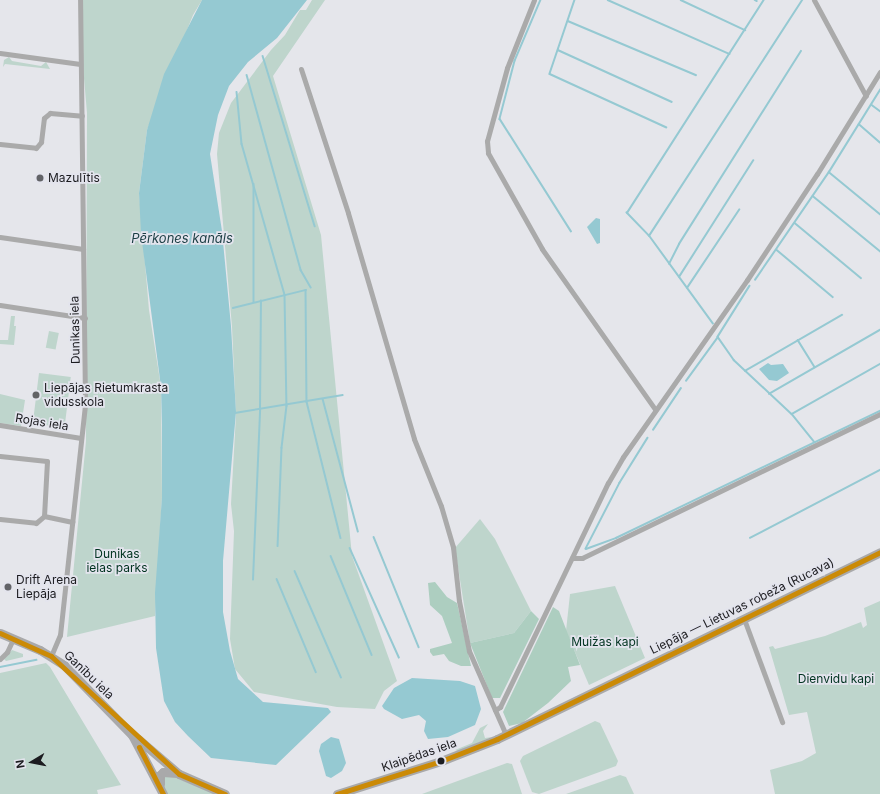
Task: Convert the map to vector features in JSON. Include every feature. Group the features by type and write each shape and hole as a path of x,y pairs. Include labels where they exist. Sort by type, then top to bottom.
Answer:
{"highway":[{"name":"Liepāja — Lietuvas robeža (Rucava)","path":"506,735 880,552"},
{"name":"Ganību iela","path":"0,633 51,656 64,665 132,736 179,774 225,794"},
{"name":"Klaipēdas iela","path":"337,794 441,762 506,735"},
{"name":"Ganību iela","path":"132,736 162,791"},
{"path":"162,791 160,775 163,772 179,774"}],"street":[{"name":"Dunikas iela","path":"51,656 60,635 85,403 80,0"},
{"path":"534,0 507,68 487,141 488,153 542,249 655,409"},
{"path":"814,0 866,96"},
{"path":"0,53 80,64"},
{"path":"301,69 348,213 414,439 441,506 453,547 456,582 466,640 506,735"},
{"path":"495,710 500,707 608,483 655,409 747,280 880,72"},
{"path":"0,144 39,147 44,118 50,113 82,116"},
{"path":"0,238 83,249"},
{"path":"0,305 85,318"},
{"path":"572,558 582,558 880,414"},
{"name":"Rojas iela","path":"0,425 81,438"},
{"path":"0,456 47,461 44,516 36,523 0,519"},
{"path":"44,516 72,522"},
{"path":"744,619 782,722"},
{"path":"0,659 7,652 13,639"}],"green space":[{"name":"Dunikas ielas parks","path":"82,0 202,0 193,15 147,130 139,193 149,310 161,387 162,497 155,616 67,637 86,441 87,113 82,55"},
{"path":"312,0 325,0 273,76 321,235 352,556 397,681 384,691 375,709 337,707 254,692 235,669 230,639 234,531 231,504 236,415 232,327 217,154 219,133 231,103 271,50 285,35 300,10 306,10"},
{"path":"9,57 12,61 41,66 46,62 50,69 5,64 3,67 4,60"},
{"path":"11,316 15,316 14,326 16,326 14,345 0,344 0,340 8,340"},
{"path":"49,331 59,333 56,350 46,348"},
{"path":"39,373 71,377 65,428 33,424"},
{"path":"0,394 25,400 21,426 0,423"},
{"path":"480,519 495,539 531,611 514,633 470,643 455,548"},
{"path":"435,582 447,597 457,603 471,666 461,666 449,661 444,654 433,656 430,652 430,649 452,643 442,616 430,605 428,583"},
{"name":"Muižas kapi","path":"615,586 645,658 589,685 566,631 570,594"},
{"name":"Dienvidu kapi","path":"880,601 880,794 775,794 770,770 802,761 816,753 807,712 789,715 769,647 773,646 775,649 825,636 861,622 863,628 867,625 864,608"},
{"path":"553,607 559,611 580,665 568,667 571,681 548,703 522,723 509,726 503,712"},
{"path":"531,611 539,619 500,698 492,698 470,643 514,633"},
{"path":"12,650 23,654 23,657 6,661 4,659"},
{"path":"46,663 50,667 121,785 97,790 98,794 0,794 0,673"},
{"path":"595,721 600,723 618,761 616,766 539,794 532,792 520,761 523,756"},
{"path":"488,724 483,731 485,738 492,737 458,751 455,750 472,743 480,728"},
{"path":"507,763 512,764 522,794 422,794"},
{"path":"167,774 216,794 167,794 163,786 164,777"},
{"path":"620,775 626,777 634,794 566,794"}],"water":[{"name":"Pērkones kanāls","path":"202,0 307,0 277,38 248,62 229,86 218,115 210,154 222,231 231,326 236,412 223,561 223,612 230,651 238,679 263,702 328,708 331,712 276,765 211,758 188,736 175,722 164,701 156,648 155,593 162,497 161,387 141,234 139,193 147,130 164,74"},
{"path":"596,218 600,219 600,243 597,244 587,227"},
{"path":"768,363 771,365 783,364 789,373 777,381 769,380 759,369"},
{"path":"412,678 460,681 475,686 481,709 475,725 448,737 428,739 424,731 426,721 419,715 402,719 384,709 382,706 394,688"},
{"path":"331,737 339,739 346,763 342,771 331,778 326,776 319,751 321,744"}],"waterway":[{"path":"541,0 515,61 500,119 571,231"},
{"path":"575,0 550,74 666,127"},
{"path":"608,0 730,54"},
{"path":"681,0 745,30"},
{"path":"713,324 649,236 627,213 764,0"},
{"path":"649,236 802,0"},
{"path":"568,21 696,75"},
{"path":"558,50 672,102"},
{"path":"669,264 679,244 801,51"},
{"path":"263,56 315,226"},
{"path":"247,75 301,270 311,287"},
{"path":"755,280 829,172 880,90"},
{"path":"237,92 242,144 285,295 287,406 282,448 278,546"},
{"path":"872,105 880,111"},
{"path":"859,124 880,142"},
{"path":"679,277 753,161"},
{"path":"829,172 880,214"},
{"path":"254,184 254,302"},
{"path":"813,196 880,251"},
{"path":"687,288 739,210"},
{"path":"795,223 861,278"},
{"path":"777,250 833,297"},
{"path":"750,286 718,337 734,360 792,414 815,442"},
{"path":"233,308 306,290 307,402 341,538"},
{"path":"253,580 260,410 261,301"},
{"path":"745,371 842,315"},
{"path":"769,394 880,330"},
{"path":"686,381 718,337"},
{"path":"798,340 815,367"},
{"path":"792,414 880,364"},
{"path":"653,430 681,388"},
{"path":"235,413 342,395"},
{"path":"323,399 358,531"},
{"path":"648,438 620,483 586,549 616,538 880,411"},
{"path":"750,538 880,470"},
{"path":"374,537 419,647"},
{"path":"350,548 399,657"},
{"path":"331,556 372,655"},
{"path":"295,571 341,677"},
{"path":"277,579 316,672"},
{"path":"0,667 36,660"}],"transit line":[{"path":"337,794 441,761 497,739 880,552"},
{"path":"0,633 51,656 179,774 225,794"},
{"path":"139,747 163,794"}],"place":[{"name":"Mazulītis","path":"40,178"},
{"name":"Liepājas Rietumkrasta vidusskola","path":"36,395"},
{"name":"Drift Arena Liepāja","path":"8,587"}]}
